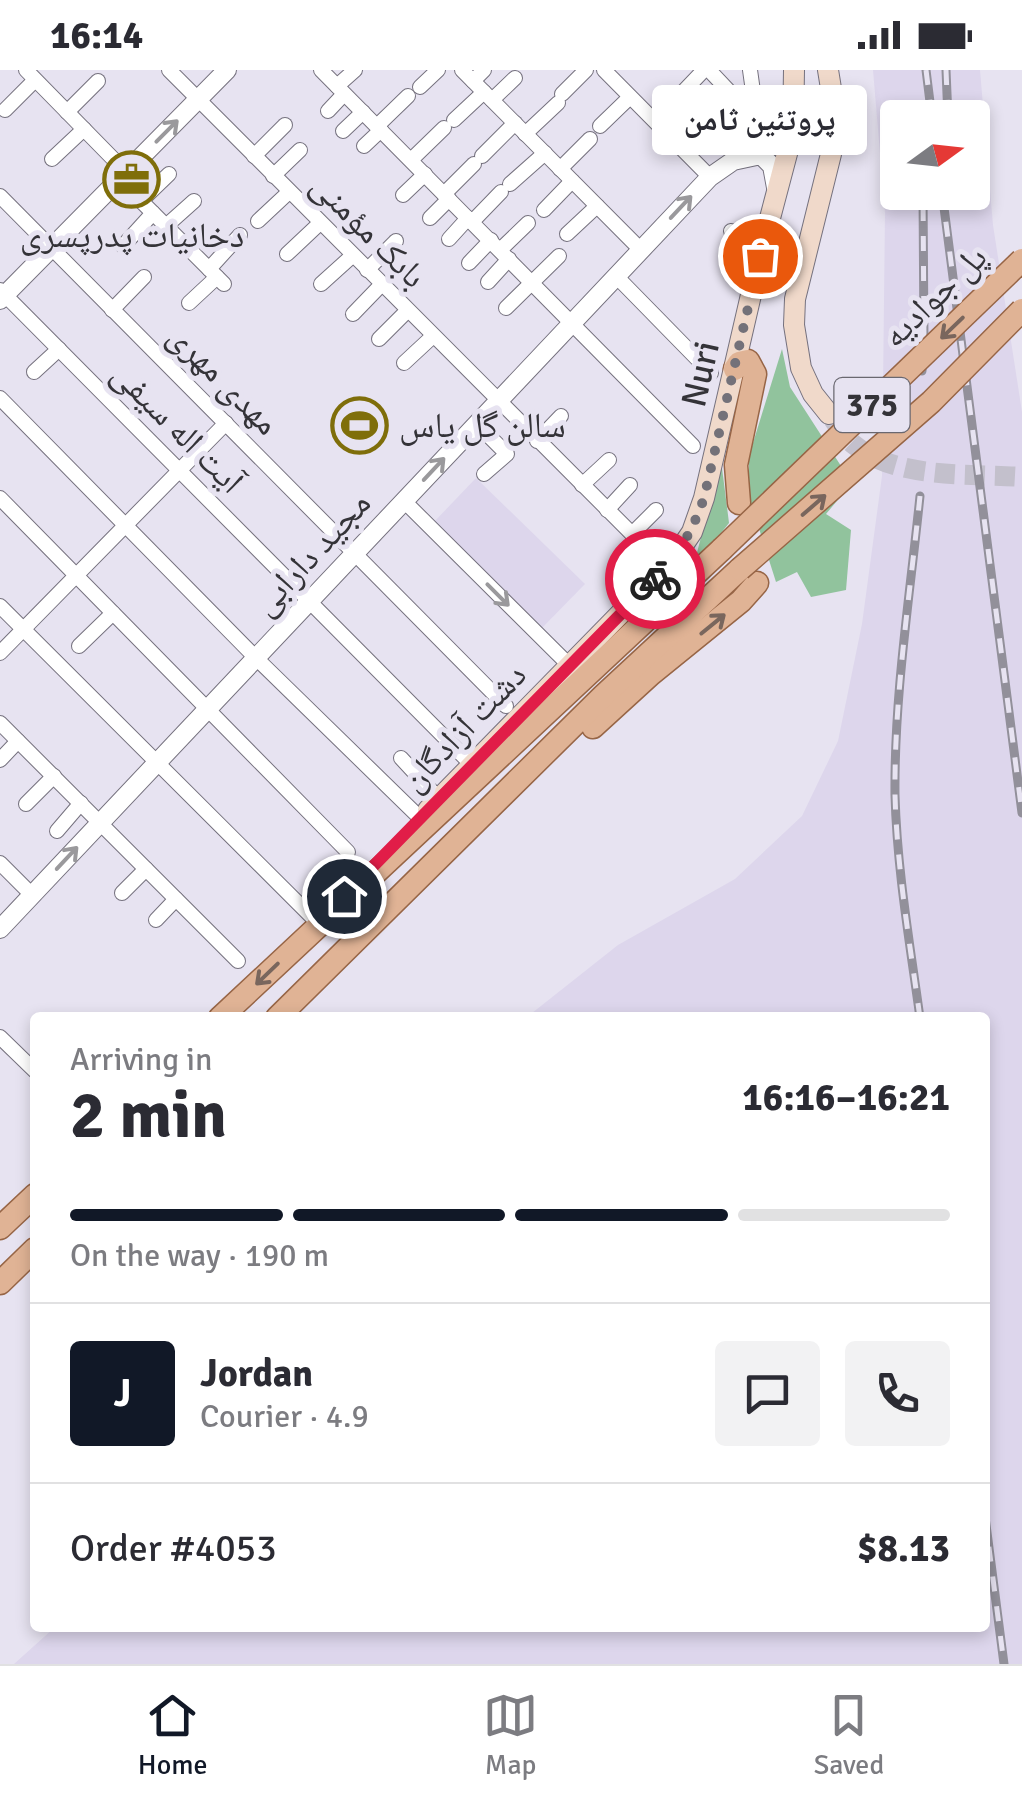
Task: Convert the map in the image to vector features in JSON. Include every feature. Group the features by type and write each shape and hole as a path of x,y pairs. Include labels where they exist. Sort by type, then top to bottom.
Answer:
{"main road":[{"name":"Nuri","path":"664,559 692,532 704,498 793,131 794,70"},
{"path":"817,70 824,123 824,176"},
{"path":"828,70 834,136 795,299 794,325 801,368 829,414"},
{"name":"پل جوادیه","path":"301,940 722,549 1022,260"},
{"name":"پل جوادیه","path":"283,1012 603,696 749,576 1022,310"},
{"path":"735,368 748,361 755,374 736,465 739,503"},
{"name":"دشت آزادگان","path":"301,940 569,666 664,559"},
{"name":"375","path":"226,1012 301,940"},
{"path":"0,1228 30,1200"},
{"path":"0,1283 30,1254"}],"street":[{"name":"بابک مؤمنی","path":"168,70 497,402 632,534 664,559"},
{"path":"2,295 227,70"},
{"path":"321,70 694,446"},
{"path":"328,111 355,70"},
{"path":"364,146 438,70"},
{"path":"430,218 478,160 560,98 586,70"},
{"path":"604,70 710,177 733,161 760,155 772,166 777,193"},
{"path":"682,92 706,70 757,121 750,70"},
{"path":"4,110 31,74 84,129 142,201 217,276"},
{"path":"411,160 449,124 479,82 515,78"},
{"path":"67,112 98,81"},
{"path":"479,82 641,250"},
{"path":"560,169 630,97"},
{"path":"343,131 363,112"},
{"path":"254,156 285,125"},
{"path":"52,159 84,129"},
{"path":"273,176 300,150"},
{"path":"449,238 545,153"},
{"path":"142,201 169,174"},
{"path":"403,196 425,174"},
{"name":"مجید دارابی","path":"0,929 710,177"},
{"path":"544,210 572,181"},
{"path":"258,221 289,192"},
{"name":"مهدی مهری","path":"0,196 506,706"},
{"path":"166,226 194,201"},
{"path":"567,234 597,206"},
{"path":"123,246 154,213"},
{"path":"470,263 500,250 528,223"},
{"path":"287,254 320,224"},
{"path":"731,232 760,256"},
{"path":"189,304 217,276 240,235"},
{"path":"366,270 396,241"},
{"path":"488,282 500,250"},
{"path":"321,284 352,256"},
{"path":"506,308 558,256"},
{"path":"616,276 711,373"},
{"path":"112,310 144,277"},
{"path":"353,314 382,285"},
{"name":"آیت اله سیفی","path":"2,295 472,764"},
{"path":"380,340 407,311"},
{"path":"404,363 432,337"},
{"path":"34,372 58,349"},
{"path":"0,398 420,818"},
{"path":"537,441 561,416"},
{"path":"0,652 226,423"},
{"path":"477,424 506,454 484,474"},
{"path":"582,485 609,460"},
{"path":"607,510 630,485"},
{"path":"0,498 348,852"},
{"path":"404,501 569,666"},
{"path":"632,534 656,510"},
{"path":"0,606 318,923"},
{"path":"79,646 113,614"},
{"path":"0,723 238,961"},
{"path":"0,760 18,741"},
{"path":"401,758 439,799"},
{"path":"26,804 54,776"},
{"path":"57,830 81,803"},
{"path":"0,863 32,895"},
{"path":"122,893 146,870"},
{"path":"156,920 176,899"},
{"path":"0,1036 30,1066"}],"shaded area":[{"path":"873,70 980,70 983,100 880,100 880,153"},
{"path":"990,189 1022,412 1022,1664 14,1664 50,1632 990,1632 990,1012 533,1012 618,945 735,879 802,816 838,741 862,624 882,476 885,210 990,210"},
{"path":"476,478 585,584 541,629 433,523"}],"green space":[{"path":"782,349 790,387 852,483 826,514 851,530 846,590 811,597 797,572 776,582 749,497 749,456"},
{"path":"721,460 729,523 693,568"}],"tunnel":[{"path":"833,419 853,444 891,464 934,472 1022,477"}],"railway":[{"path":"926,70 930,100"},
{"path":"946,70 947,100"},
{"path":"922,371 923,210"},
{"path":"944,210 1022,813"},
{"path":"919,1012 901,879 895,758 920,496"},
{"path":"990,1556 1004,1664"}],"way so far":[{"path":"655,579 674,560 692,532 704,498 760,256"}],"place":[{"name":"دخانیات پدرپسری","path":"132,179"},
{"name":"پروتئین ثامن","path":"760,256"},
{"name":"سالن گل یاس","path":"360,425"}],"route":[{"path":"344,896 655,579"}]}
